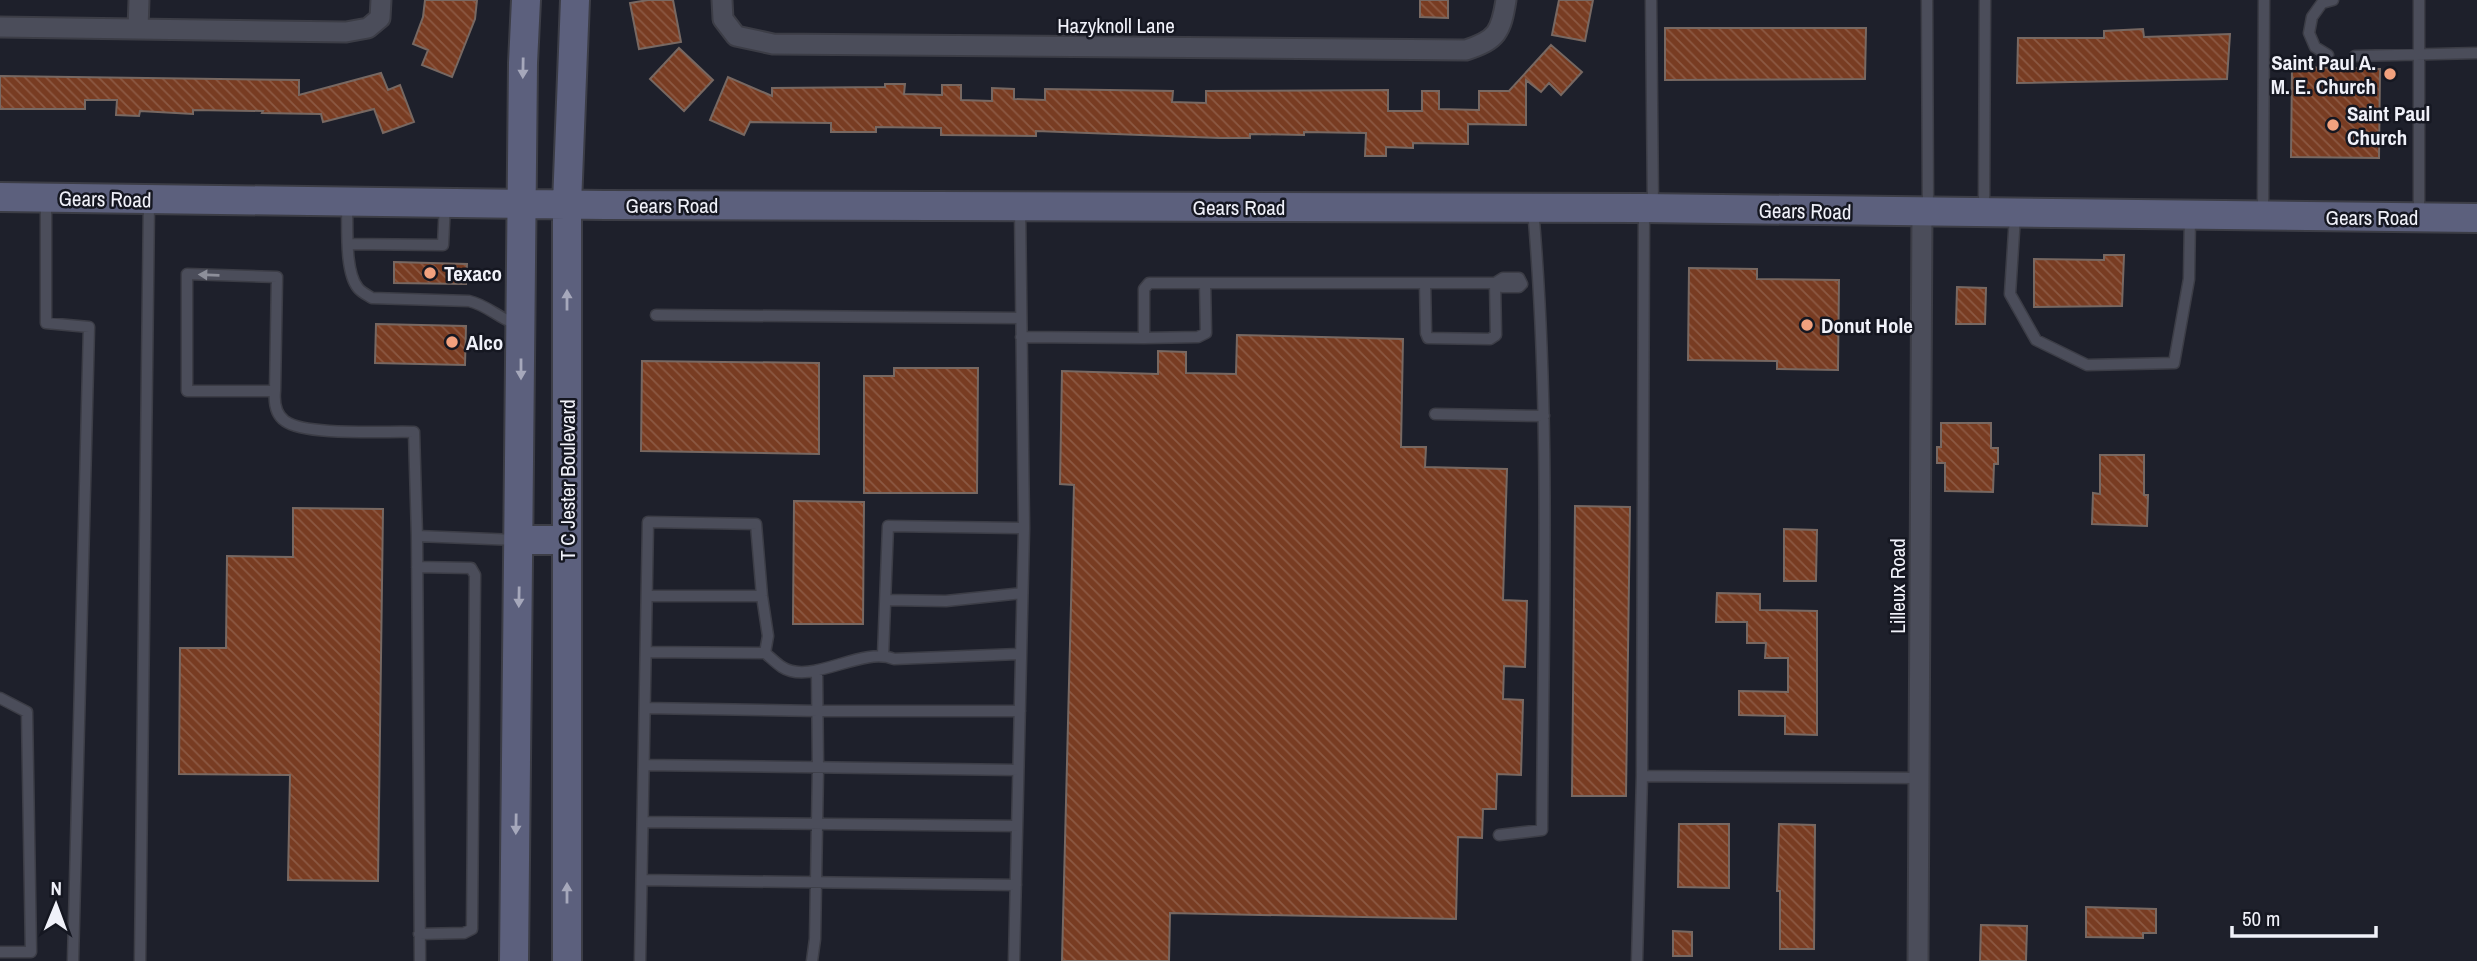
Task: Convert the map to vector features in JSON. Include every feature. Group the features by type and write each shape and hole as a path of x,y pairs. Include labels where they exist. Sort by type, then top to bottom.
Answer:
{"main road":[{"path":"514,961 523,63 526,0"},
{"name":"T C Jester Boulevard","path":"567,961 567,204 575,0"},
{"name":"Gears Road","path":"0,197 522,204 1532,208 2477,218"},
{"path":"520,540 567,540"}],"street":[{"path":"138,29 139,0"},
{"path":"0,27 346,32 368,28 380,18 381,0"},
{"name":"Hazyknoll Lane","path":"722,0 723,19 736,36 773,44 1466,50 1488,43 1497,31 1506,0"},
{"name":"Lilleux Road","path":"1918,961 1925,212"}],"lane":[{"path":"1637,961 1642,776 1650,0"},
{"path":"1925,212 1927,0"},
{"path":"1984,212 1985,0"},
{"path":"2263,216 2264,0"},
{"path":"2328,55 2315,47 2309,33 2312,16 2322,3 2333,0"},
{"path":"2419,0 2419,217"},
{"path":"2355,56 2477,53"},
{"path":"46,198 46,323 89,327 73,961"},
{"path":"140,961 149,199"},
{"path":"347,202 350,262 359,290 372,298 469,301 481,304 504,321 521,326"},
{"path":"349,244 443,245 445,203"},
{"path":"1014,961 1024,528 1020,205"},
{"path":"1499,835 1542,830 1544,416 1539,284 1532,208"},
{"path":"2015,212 2010,294 2036,340 2087,365 2174,363 2189,279 2190,216"},
{"path":"275,391 187,391 187,274 277,277 275,391 274,405 283,420 302,429 414,432 420,961"},
{"path":"1021,337 1198,337 1206,333 1205,283"},
{"path":"1425,283 1428,338 1490,339 1496,335 1495,283"},
{"path":"1144,338 1144,289 1150,284 1495,283 1502,287 1519,287 1522,284 1539,284"},
{"path":"656,315 1021,318"},
{"path":"1435,414 1544,416"},
{"path":"640,961 648,522 755,524 761,596 768,636 765,653"},
{"path":"883,654 888,526 1024,528"},
{"path":"417,537 520,540"},
{"path":"417,567 471,568 475,575 472,929 464,933 419,934"},
{"path":"887,600 946,601 1022,593"},
{"path":"647,596 761,596"},
{"path":"646,652 765,653 784,669 817,673 826,667 883,654 894,659 1021,654"},
{"path":"812,961 815,939 818,768 817,673"},
{"path":"0,698 27,712 30,952 0,952"},
{"path":"645,708 1020,710"},
{"path":"644,765 1018,770"},
{"path":"1642,776 1919,778"},
{"path":"643,822 1017,826"},
{"path":"642,880 1016,885"}],"building":[{"path":"425,0 477,0 475,19 452,77 422,65 428,50 413,44 423,17"},
{"path":"673,0 681,42 639,49 630,3"},
{"path":"1420,0 1448,0 1448,18 1420,17"},
{"path":"1559,0 1593,0 1585,41 1552,35"},
{"path":"1665,28 1866,28 1865,79 1665,80"},
{"path":"2143,29 2144,37 2230,34 2227,79 2017,83 2018,38 2104,38 2104,31"},
{"path":"1551,45 1582,72 1561,95 1549,83 1541,92 1526,80 1526,125 1468,124 1468,144 1413,143 1413,148 1386,147 1386,156 1365,156 1366,133 1250,134 1250,138 1036,131 1036,136 941,135 941,128 876,127 876,132 831,132 831,123 750,122 744,135 710,120 728,77 772,96 772,88 885,87 885,84 905,84 904,94 942,95 942,85 961,85 961,100 992,101 992,88 1014,89 1014,99 1045,100 1045,89 1173,91 1172,102 1206,103 1206,91 1388,90 1388,111 1422,111 1422,91 1439,91 1439,109 1479,110 1479,91 1509,91"},
{"path":"679,48 713,80 684,111 650,79"},
{"path":"2292,67 2380,69 2379,158 2291,157"},
{"path":"381,73 388,90 400,85 414,122 383,133 374,109 323,122 321,114 262,113 263,111 193,110 193,114 140,111 139,116 116,115 117,100 85,100 85,109 0,109 0,76 299,80 299,95"},
{"path":"2104,255 2124,255 2122,306 2034,307 2034,259 2104,260"},
{"name":"Texaco","path":"394,262 467,264 466,284 394,283"},
{"path":"1689,268 1757,269 1757,279 1839,280 1838,370 1777,369 1777,361 1688,360"},
{"path":"1957,287 1986,288 1985,324 1956,324"},
{"path":"376,324 466,326 465,365 375,363"},
{"path":"1237,335 1403,339 1401,447 1426,447 1425,467 1507,469 1503,600 1527,601 1525,667 1504,666 1503,699 1523,700 1521,775 1497,774 1496,809 1483,809 1482,838 1458,837 1456,919 1170,913 1169,961 1062,961 1074,485 1060,484 1062,371 1158,374 1158,351 1186,352 1186,373 1236,374"},
{"path":"642,361 819,363 819,454 641,451"},
{"path":"894,368 978,368 977,493 864,493 864,376 894,376"},
{"path":"1941,423 1991,423 1991,448 1998,448 1998,464 1994,464 1993,492 1945,491 1945,463 1937,463 1937,447 1941,447"},
{"path":"2100,455 2144,455 2144,495 2148,495 2147,526 2092,524 2093,493 2100,494"},
{"path":"794,501 864,502 863,624 793,624"},
{"path":"1575,506 1630,507 1626,796 1572,796"},
{"path":"293,508 383,509 378,881 288,880 290,775 179,774 180,648 226,648 227,556 293,557"},
{"path":"1784,529 1817,530 1816,581 1784,581"},
{"path":"1717,593 1760,594 1760,610 1817,611 1817,735 1785,734 1785,716 1739,715 1739,691 1788,692 1788,658 1765,658 1766,643 1747,643 1747,622 1716,622"},
{"path":"1679,824 1729,824 1729,888 1678,887"},
{"path":"1779,824 1815,825 1814,949 1780,949 1780,891 1777,891"},
{"path":"2086,907 2156,909 2156,933 2143,933 2143,938 2086,937"},
{"path":"1981,925 2027,926 2026,961 1980,961"},
{"path":"1673,931 1692,932 1692,956 1673,956"}],"place":[{"name":"Saint Paul A. M. E. Church","path":"2390,74"},
{"name":"Saint Paul Church","path":"2333,125"},
{"name":"Texaco","path":"430,273"},
{"name":"Donut Hole","path":"1807,325"},
{"name":"Alco","path":"452,342"}]}
